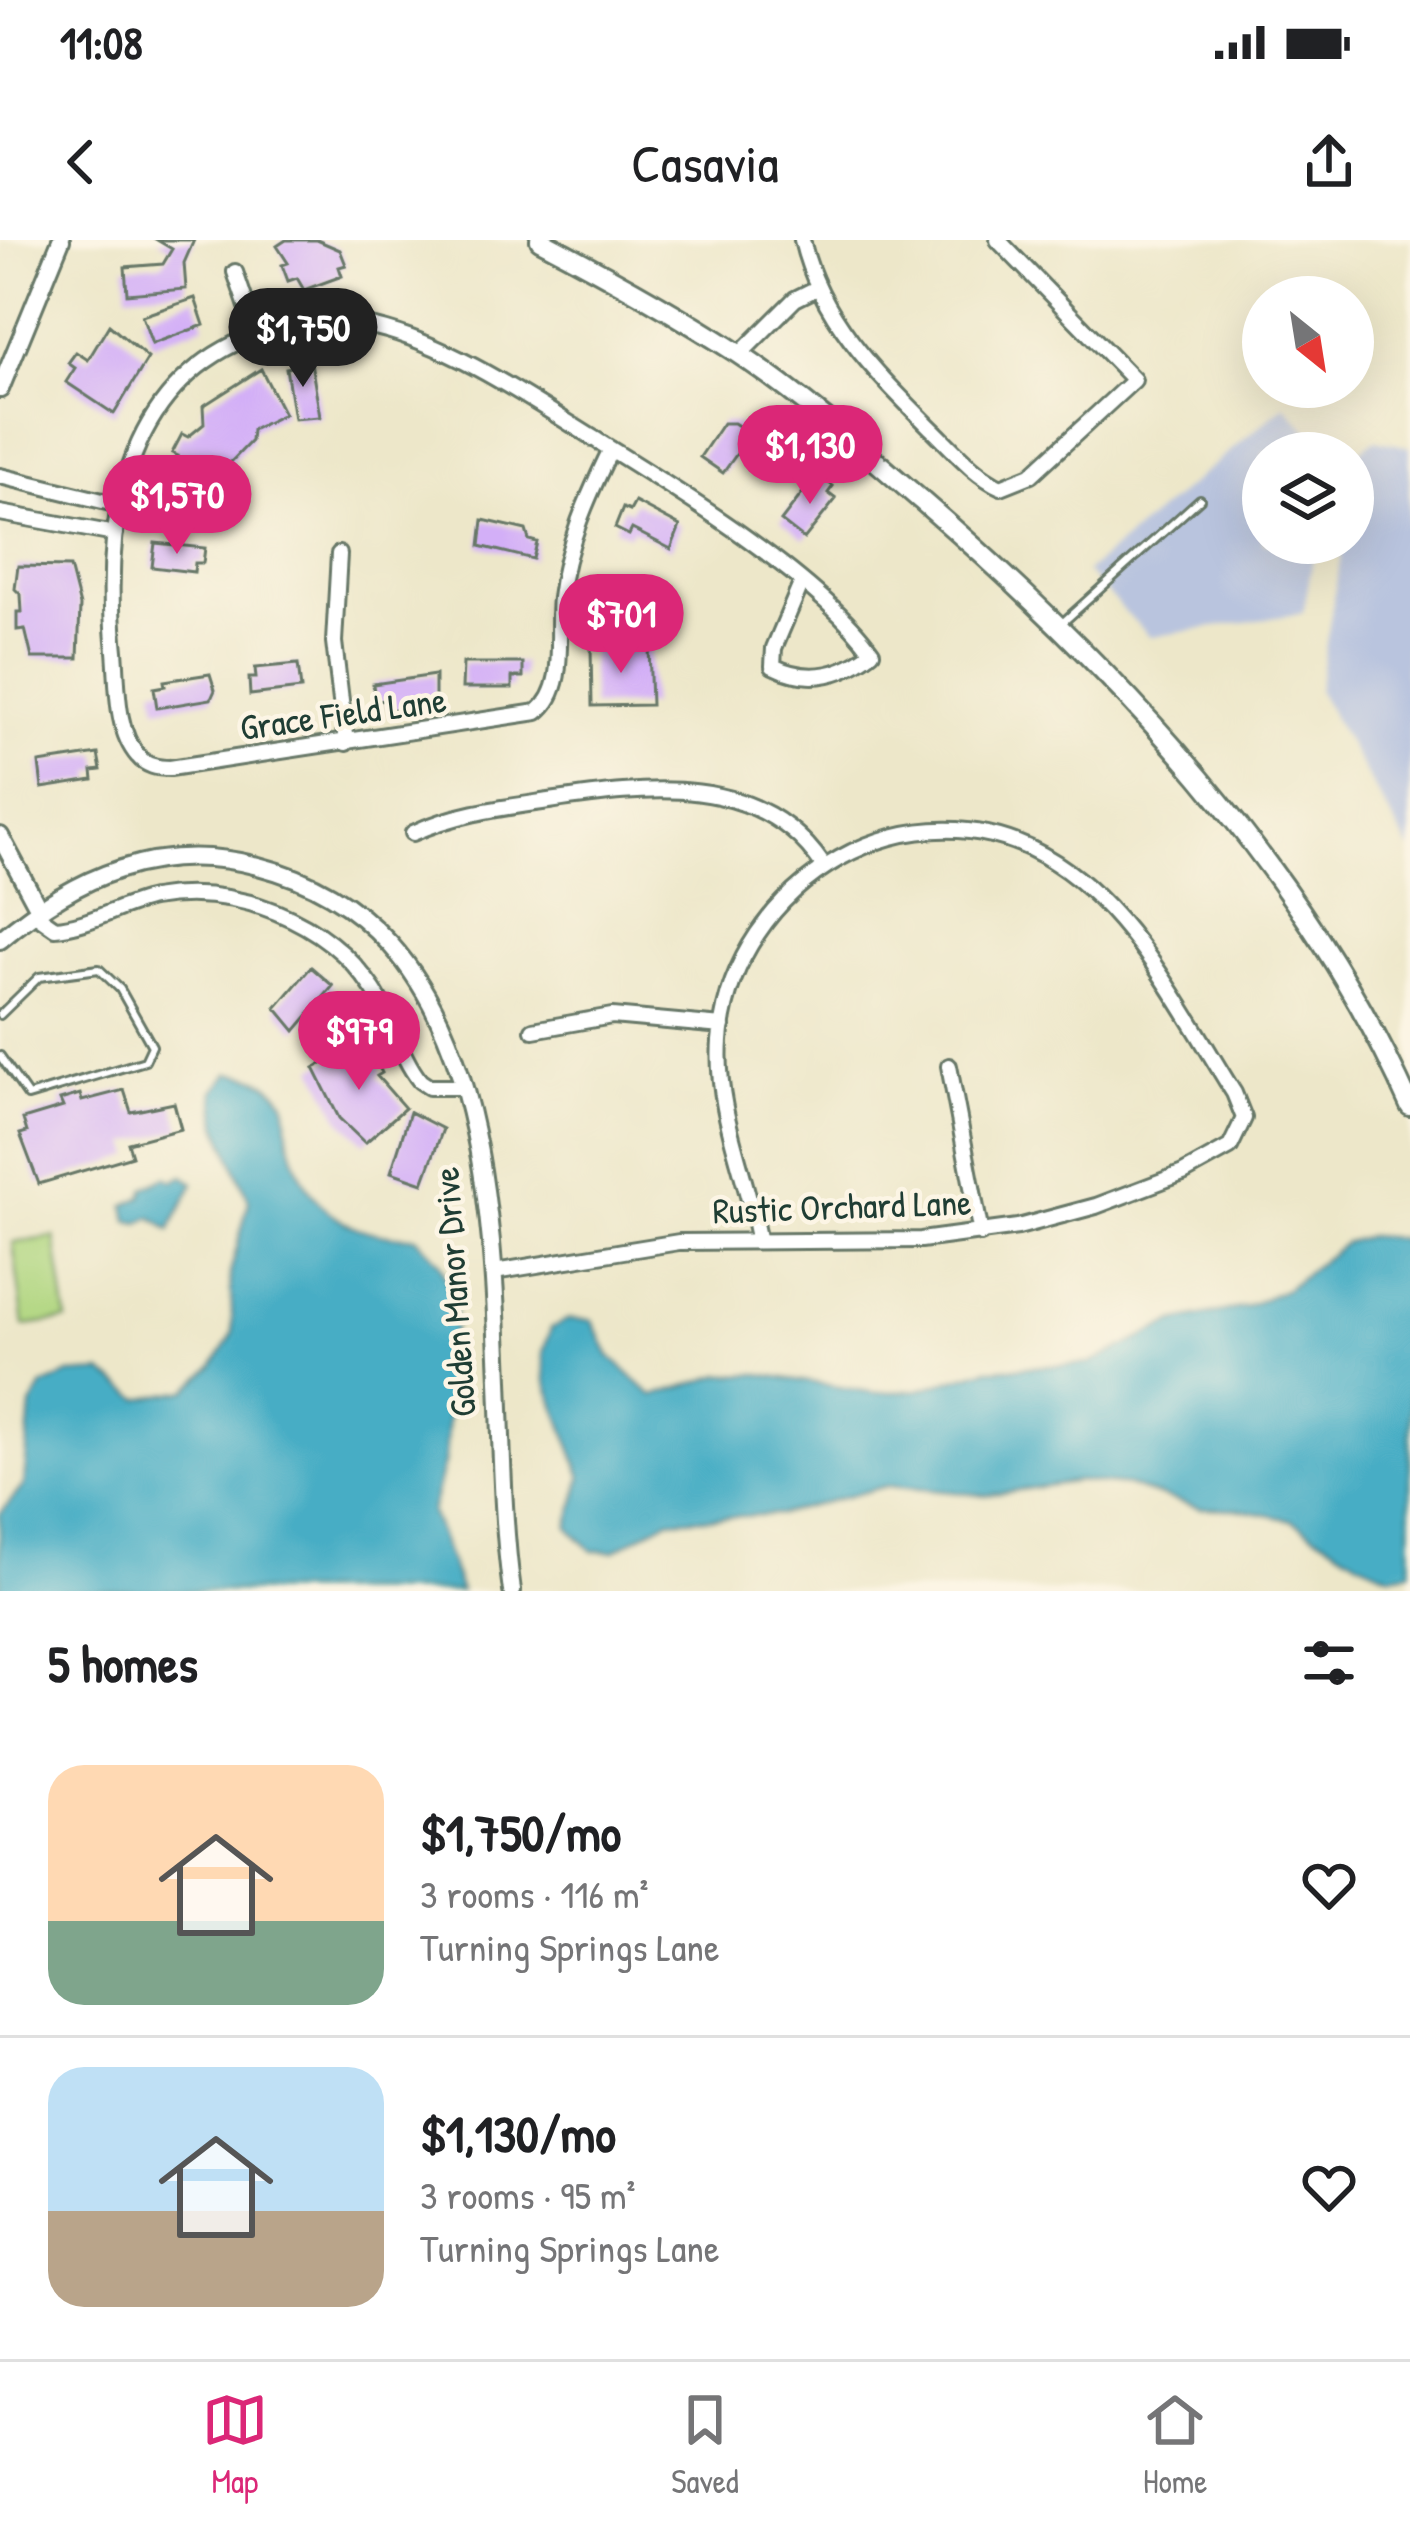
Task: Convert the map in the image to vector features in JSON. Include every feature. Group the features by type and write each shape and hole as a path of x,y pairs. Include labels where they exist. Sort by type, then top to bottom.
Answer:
{"main road":[{"path":"540,240 739,355 875,460 1058,626 1155,727 1292,903 1344,982 1410,1106"}],"street":[{"path":"0,389 47,284 61,240"},
{"path":"47,284 75,240"},
{"path":"802,240 817,288 881,378 973,470 1001,487 1031,475 1134,380 998,240"},
{"path":"235,272 256,333"},
{"path":"739,355 795,299 817,288"},
{"path":"0,513 115,534 135,445 155,410 199,364 256,333 316,321 376,327 408,338 611,449 698,506 801,584 857,630 872,652 848,671 796,678 773,667 774,648 801,584"},
{"name":"Grace Field Lane","path":"115,534 112,623 123,723 129,744 145,763 170,768 527,716 548,704 556,683 560,594 570,550 611,449"},
{"path":"0,476 119,505"},
{"path":"339,554 334,642 346,742"},
{"path":"413,833 483,811 668,787 712,792 752,807 794,834 823,865 785,895 753,936 722,1026 723,1099 758,1238"},
{"name":"Rustic Orchard Lane","path":"494,1272 679,1241 921,1240 981,1234 1141,1191 1230,1147 1242,1130 1244,1118 1234,1093 1126,932 1070,872 1021,845 960,830 882,840 823,865"},
{"path":"0,836 38,907 34,914 55,928 153,898 191,895 225,897 276,912 323,938 371,986 420,1081 428,1087 464,1087"},
{"name":"Golden Manor Drive","path":"0,940 38,907 110,870 196,856 274,870 319,888 383,933 412,966 433,1003 464,1087 494,1272 498,1469 512,1591"},
{"path":"533,1030 612,1016 722,1026"},
{"path":"950,1066 981,1234"}],"lane":[{"path":"1058,626 1200,499"},
{"path":"0,1015 12,1000 52,971 107,971 137,1016 151,1054 145,1061 28,1096 0,1056"},
{"path":"0,990 12,1000"}],"shaded area":[{"path":"1288,408 1309,432 1253,432"},
{"path":"1242,441 1242,564 1312,564 1303,613 1150,637 1086,572"},
{"path":"1374,441 1410,447 1406,691 1410,692 1410,850 1318,691 1339,564 1374,564"}],"green space":[{"path":"55,1237 67,1320 24,1326 13,1243"}],"water":[{"path":"229,1073 274,1088 286,1106 296,1164 318,1201 333,1215 369,1232 416,1237 440,1263 455,1306 445,1460 431,1512 461,1591 0,1591 0,1514 24,1485 31,1405 43,1386 69,1374 102,1372 140,1399 187,1390 213,1366 233,1334 230,1274 249,1201 218,1125 214,1091"},
{"path":"183,1176 194,1183 170,1230 151,1217 140,1223 128,1221 125,1205 142,1197 145,1188 166,1177 174,1181"},
{"path":"1368,1236 1399,1238 1410,1248 1410,1572 1391,1575 1362,1563 1292,1520 1236,1509 1199,1508 1129,1486 1078,1481 987,1495 886,1486 781,1514 667,1520 614,1551 592,1551 568,1527 582,1477 546,1381 543,1353 551,1328 569,1319 592,1320 610,1356 653,1396 721,1375 760,1374 876,1393 919,1390 988,1369 1089,1364 1174,1322 1245,1307 1286,1289 1346,1242"}],"building":[{"path":"157,240 194,240 184,263 186,289 127,294 125,267 163,264 172,249"},
{"path":"286,240 317,240 340,250 346,265 339,267 342,276 304,290 297,278 288,281 282,265 288,263 277,246"},
{"path":"195,298 204,325 152,344 142,316"},
{"path":"109,325 148,358 114,414 66,382 75,368 68,363 76,352 88,360"},
{"path":"310,356 320,417 294,419 286,368 296,366 295,359"},
{"path":"261,369 284,414 252,430 251,441 229,464 234,466 222,488 175,462 178,456 172,453 182,434 188,437 204,424 203,406"},
{"path":"723,423 734,423 751,434 723,473 700,457"},
{"path":"817,474 833,486 828,493 836,499 804,539 781,521"},
{"path":"635,502 680,526 671,549 632,529 629,535 615,528 623,508 630,511"},
{"path":"483,520 526,530 529,540 537,542 533,559 480,546"},
{"path":"155,543 205,548 203,563 195,563 194,572 152,567"},
{"path":"18,566 70,567 80,606 78,658 32,658 25,629 17,630 17,612 22,612 21,595 15,589"},
{"path":"591,645 649,646 651,705 592,706"},
{"path":"463,663 523,663 523,677 512,677 512,688 462,688"},
{"path":"298,664 301,689 250,695 249,678 256,678 255,668"},
{"path":"210,674 215,690 211,699 157,708 154,688 165,686 164,681"},
{"path":"435,675 435,704 388,710 386,700 375,701 373,684"},
{"path":"98,754 101,770 92,771 93,780 42,788 39,763"},
{"path":"311,967 333,986 295,1031 276,1008"},
{"path":"361,1044 369,1062 375,1059 382,1073 377,1076 405,1108 365,1143 339,1118 314,1068"},
{"path":"124,1090 131,1112 174,1103 181,1129 128,1143 132,1156 39,1184 20,1134 27,1132 23,1119 63,1107 60,1100 80,1094 82,1101"},
{"path":"410,1112 443,1129 423,1183 391,1172"}]}
